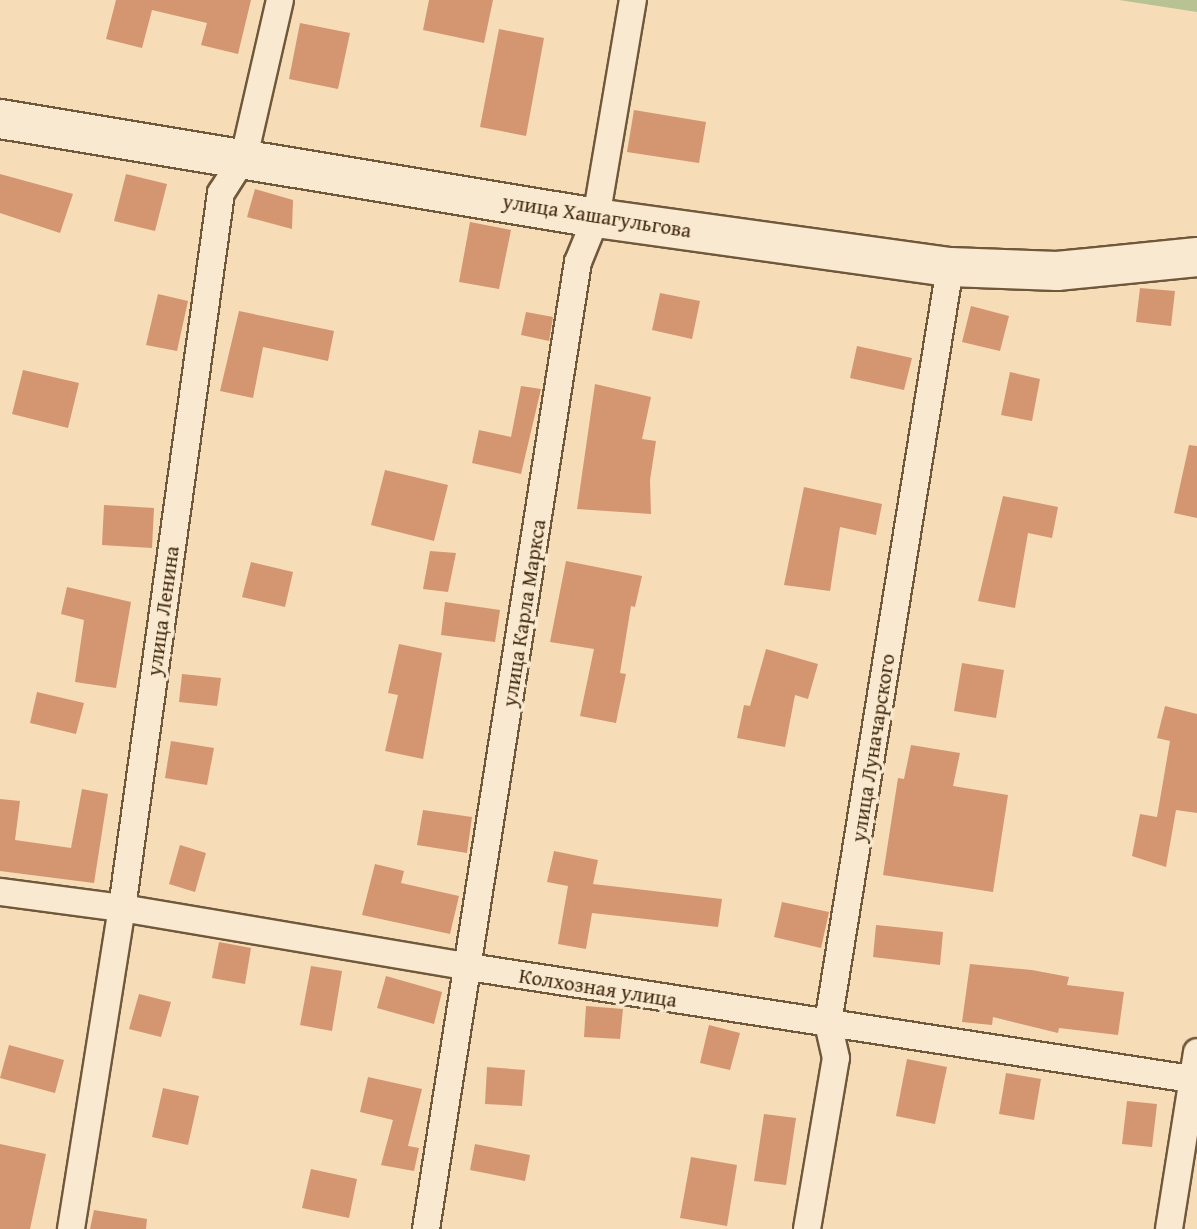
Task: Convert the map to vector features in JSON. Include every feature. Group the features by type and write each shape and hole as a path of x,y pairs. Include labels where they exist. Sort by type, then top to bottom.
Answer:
{"main road":[{"name":"улица Хашагульгова","path":"0,119 244,157 596,218 950,267 1057,271 1197,257"}],"street":[{"name":"улица Ленина","path":"71,1229 122,908 221,193 244,157 280,0"},
{"name":"улица Карла Маркса","path":"426,1229 578,262 596,218 633,0"},
{"name":"улица Луначарского","path":"807,1229 836,1058 828,1023 950,267"},
{"name":"Колхозная улица","path":"0,892 122,908 469,967 1194,1080"},
{"path":"1168,1229 1197,1052"}],"green space":[{"path":"1119,0 1197,0 1197,12"}],"building":[{"path":"116,0 251,0 238,54 201,45 207,23 152,10 142,48 106,39"},
{"path":"429,0 493,0 484,43 423,30"},
{"path":"300,23 350,33 338,89 289,79"},
{"path":"499,29 544,38 526,136 480,127"},
{"path":"634,110 706,122 699,163 627,152"},
{"path":"0,174 73,194 60,233 0,213"},
{"path":"126,174 167,184 155,231 114,221"},
{"path":"255,189 293,200 292,229 247,217"},
{"path":"470,222 511,230 499,289 459,282"},
{"path":"1140,288 1175,291 1171,326 1136,322"},
{"path":"660,293 700,301 692,339 652,330"},
{"path":"158,294 188,301 177,351 146,345"},
{"path":"971,306 1009,316 1000,351 962,342"},
{"path":"239,311 334,331 328,361 263,347 253,398 220,391"},
{"path":"526,312 553,317 549,341 521,335"},
{"path":"857,346 912,358 904,390 850,378"},
{"path":"23,370 79,383 68,428 12,414"},
{"path":"1010,372 1040,379 1032,421 1001,415"},
{"path":"595,384 651,397 642,439 656,441 650,480 651,514 577,509"},
{"path":"521,386 541,389 521,474 472,463 479,430 511,437"},
{"path":"1189,445 1197,446 1197,518 1174,513"},
{"path":"385,470 448,485 434,541 371,525"},
{"path":"804,487 882,504 876,535 840,527 830,591 784,585"},
{"path":"1003,496 1058,507 1052,538 1028,533 1015,608 978,601"},
{"path":"104,505 154,508 152,548 102,545"},
{"path":"430,551 456,553 448,592 423,589"},
{"path":"566,561 642,576 635,607 631,606 620,673 626,674 616,723 580,716 594,649 550,642"},
{"path":"251,562 293,572 285,607 242,597"},
{"path":"67,587 131,602 116,688 75,682 84,620 61,614"},
{"path":"445,602 500,610 495,642 441,635"},
{"path":"399,644 442,653 423,759 385,751 398,695 388,693"},
{"path":"766,649 818,664 808,699 795,695 785,747 737,738 744,705 750,706"},
{"path":"962,663 1004,670 996,718 954,711"},
{"path":"182,674 221,678 217,706 179,702"},
{"path":"37,692 84,703 76,734 30,723"},
{"path":"1165,706 1197,714 1197,813 1176,810 1166,867 1132,856 1140,814 1157,817 1170,741 1157,738"},
{"path":"171,741 214,748 207,785 165,778"},
{"path":"911,745 960,753 953,786 1008,795 993,892 883,875 898,778 904,779"},
{"path":"82,789 108,794 94,883 0,871 0,799 20,801 15,840 71,848"},
{"path":"423,810 472,817 467,853 417,845"},
{"path":"180,845 206,853 195,892 169,884"},
{"path":"554,851 598,860 593,884 722,899 718,927 592,913 586,949 558,944 568,886 547,882"},
{"path":"375,864 404,871 401,883 459,896 450,934 362,915"},
{"path":"782,902 829,912 821,948 774,937"},
{"path":"876,925 943,932 940,965 873,957"},
{"path":"219,942 251,948 245,984 212,978"},
{"path":"970,964 1032,970 1069,977 1067,985 1124,992 1118,1035 1059,1028 1058,1033 993,1017 992,1025 962,1022"},
{"path":"311,966 342,971 332,1031 300,1025"},
{"path":"386,976 442,992 434,1024 377,1008"},
{"path":"139,994 171,1002 161,1037 129,1029"},
{"path":"586,1006 623,1009 620,1039 584,1037"},
{"path":"709,1025 740,1033 730,1070 700,1063"},
{"path":"9,1045 64,1060 55,1093 0,1078"},
{"path":"907,1059 947,1067 935,1124 896,1116"},
{"path":"487,1067 525,1070 522,1106 485,1104"},
{"path":"1006,1073 1041,1079 1034,1120 999,1114"},
{"path":"368,1077 422,1089 408,1146 419,1148 414,1171 381,1165 393,1120 360,1112"},
{"path":"163,1088 199,1096 188,1145 152,1137"},
{"path":"1127,1101 1157,1104 1152,1147 1122,1144"},
{"path":"764,1114 796,1118 786,1185 754,1181"},
{"path":"0,1144 46,1154 30,1229 0,1229"},
{"path":"475,1144 530,1155 525,1181 470,1170"},
{"path":"691,1157 737,1165 727,1226 680,1218"},
{"path":"311,1169 357,1179 349,1218 302,1208"},
{"path":"94,1210 147,1219 146,1229 90,1229"}]}
